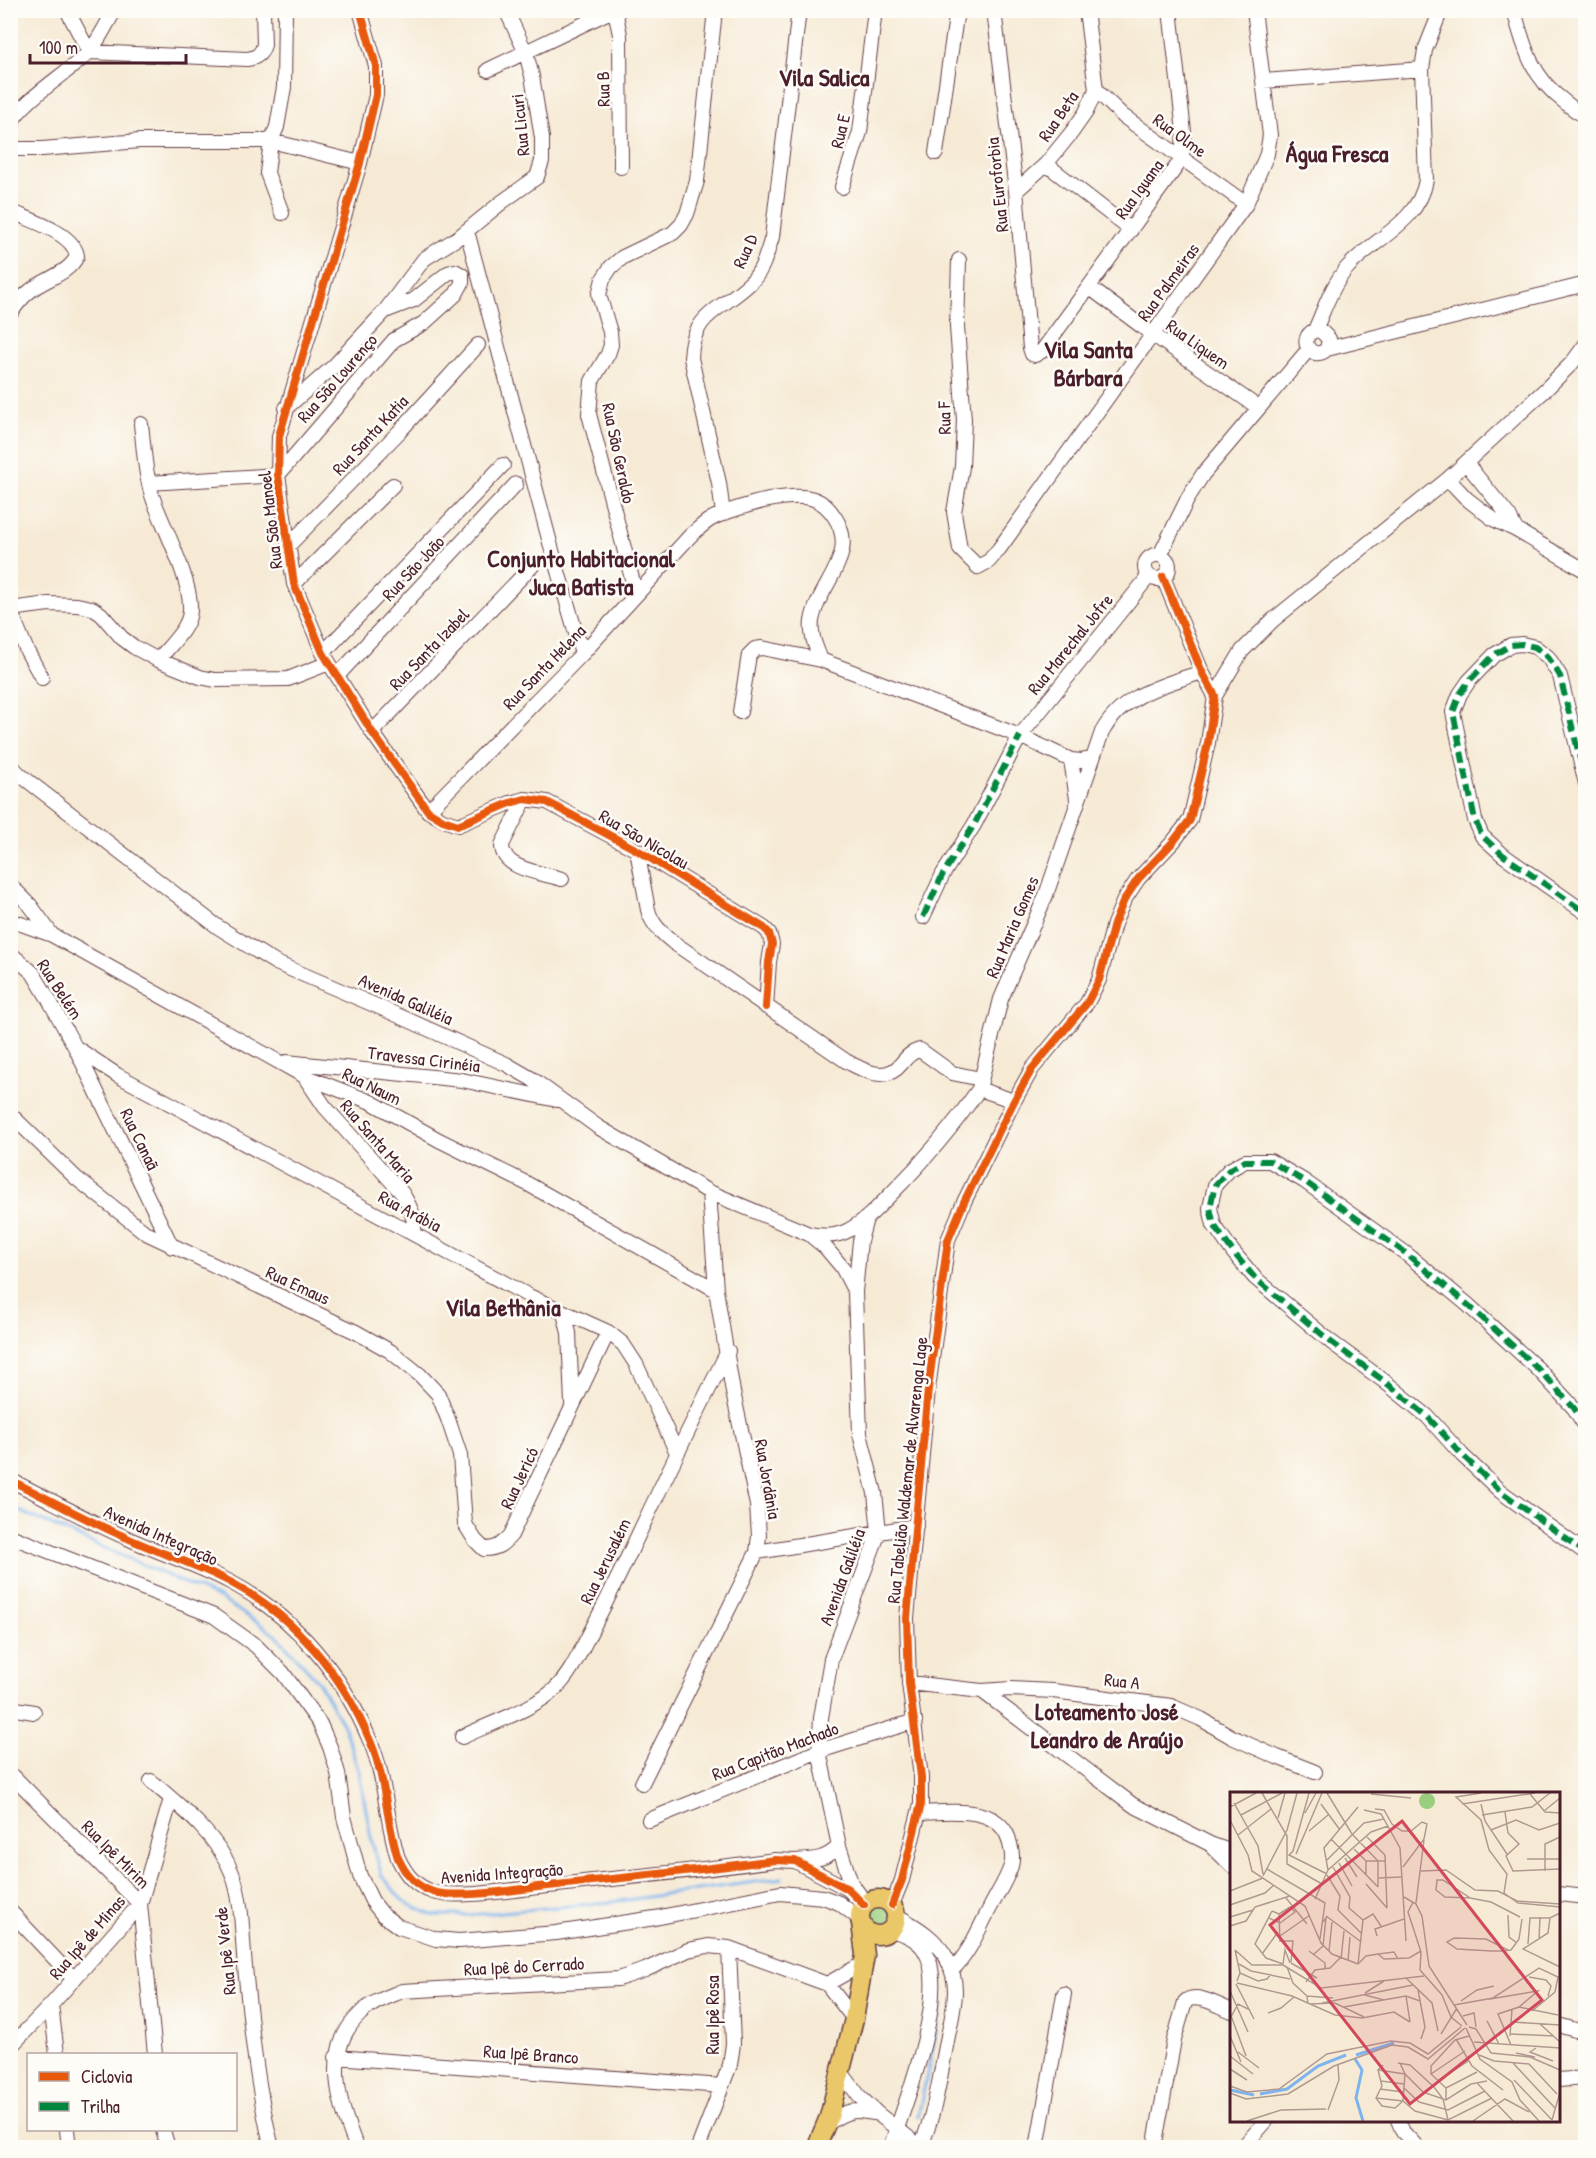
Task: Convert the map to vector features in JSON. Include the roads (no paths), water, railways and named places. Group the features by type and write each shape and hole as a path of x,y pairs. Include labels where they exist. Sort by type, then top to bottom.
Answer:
{"main road":[{"path":"863,1912 880,1899 890,1921"},
{"path":"863,1912 869,1932 890,1921"},
{"path":"816,2148 827,2124 854,2019 864,1959 863,1912"},
{"path":"864,1959 890,1921"}],"street":[{"path":"67,10 89,52"},
{"path":"10,124 30,102 89,52 115,10"},
{"path":"89,52 247,59 258,56 264,45 263,10"},
{"path":"282,213 267,172 271,141 284,87 285,10"},
{"name":"Rua São Manoel","path":"360,10 376,66 376,95 360,163 279,436 278,475 294,584 326,658 372,732 428,811"},
{"name":"Rua Licuri","path":"286,409 334,366 385,311 424,259 467,231 537,177 540,170 542,138 532,76 526,53 506,10"},
{"path":"488,70 614,10"},
{"name":"Rua B","path":"614,10 620,35 621,167"},
{"name":"Rua São Geraldo","path":"636,594 589,414 592,381 611,345 610,332 598,295 603,279 611,267 622,258 673,234 687,214 697,181 715,10"},
{"name":"Rua D","path":"723,514 719,483 691,357 692,341 698,327 708,314 750,283 761,270 765,259 772,237 800,10"},
{"name":"Rua E","path":"842,187 860,132 875,10"},
{"path":"936,153 957,10"},
{"name":"Rua Euroforbia","path":"994,10 1016,191 1030,348 1033,355"},
{"name":"Rua Beta","path":"1016,191 1046,164 1072,132 1086,112 1096,90 1086,10"},
{"name":"Rua Iguana","path":"1033,355 1038,355 1042,351 1182,159 1184,132 1170,10"},
{"name":"Rua Palmeiras","path":"978,567 989,561 999,549 1246,204 1267,154 1270,135 1254,10"},
{"path":"1441,10 1425,50 1422,69 1426,180 1421,196 1417,205 1394,229 1347,268 1314,330 1306,338 1305,344 1308,350 1319,354 1327,349 1586,284"},
{"path":"1514,10 1523,44 1536,72 1554,94 1586,116"},
{"path":"1264,81 1422,69"},
{"name":"Rua Olme","path":"1096,90 1123,116 1246,204"},
{"path":"10,105 30,102"},
{"path":"11,145 42,149 140,141 271,141 360,163"},
{"path":"1046,164 1131,230"},
{"path":"10,211 57,232 67,240 76,251 77,256 67,269 29,291 10,314"},
{"path":"467,231 582,654"},
{"name":"Rua F","path":"959,260 957,327 964,420 962,467 954,512 960,549 978,567"},
{"name":"Rua São Lourenço","path":"278,475 394,340 424,323 456,294 462,283 462,275 455,271 448,273 414,300 385,311"},
{"name":"Rua Liquem","path":"1089,287 1259,408"},
{"path":"1314,330 1326,334 1329,339 1327,349"},
{"path":"1215,696 1242,651 1273,620 1448,479 1545,390 1586,344"},
{"name":"Rua Santa Katia","path":"287,547 399,432 478,345"},
{"path":"1161,555 1189,496 1203,474 1308,350"},
{"path":"141,424 153,499 184,580 190,610 182,629 158,660"},
{"path":"1466,463 1509,516 1516,530"},
{"name":"Rua São João","path":"326,658 503,465"},
{"path":"149,483 278,475"},
{"path":"1448,479 1479,509 1493,519 1586,571"},
{"name":"Rua São João","path":"337,676 516,484"},
{"path":"294,584 393,485"},
{"name":"Rua Santa Helena","path":"428,811 582,654 690,536 708,521 723,514 785,497 806,496 819,500 831,511 839,524 842,538 836,571 819,599 812,620 811,635 821,660"},
{"path":"1161,555 1152,555 1146,561 1145,569 1156,576 1215,696"},
{"path":"1156,576 1168,572 1168,564 1161,555"},
{"name":"Rua Santa Izabel","path":"372,732 535,563"},
{"name":"Rua Marechal Jofre","path":"923,917 943,874 974,825 1020,736 1156,576"},
{"path":"42,678 27,651 10,609 49,604 92,608 134,647 200,678 215,680 288,679 326,658"},
{"path":"1586,784 1560,676 1548,657 1535,646 1522,644 1511,645 1494,655 1469,681 1460,694 1453,712 1475,820 1482,836 1503,855 1586,912"},
{"path":"740,712 749,655 755,649 762,648 821,660 1020,736 1071,760 1082,761 1094,758"},
{"name":"Rua Maria Gomes","path":"809,1234 828,1236 844,1232 866,1219 914,1172 950,1131 980,1084 1001,999 1046,895 1102,732 1110,717 1138,696 1202,672"},
{"name":"Rua Tabelião Waldemar de Alvarenga Lage","path":"890,1921 921,1804 921,1777 909,1683 907,1618 928,1389 948,1240 964,1202 1032,1069 1087,1003 1099,980 1112,932 1124,900 1138,879 1190,820 1208,743 1215,696"},
{"path":"1071,760 1078,805"},
{"name":"Avenida Galiléia","path":"10,764 218,927 266,957 506,1064 532,1079 598,1127 709,1192 809,1234"},
{"path":"428,811 443,820 458,825 525,799"},
{"path":"525,799 502,845 502,853 515,865 562,879"},
{"name":"Rua São Nicolau","path":"525,799 547,802 637,850 764,928 769,933 772,944 766,1007"},
{"path":"637,850 650,918 658,930 846,1061 884,1075 892,1073 909,1055 920,1050 952,1073 1014,1101"},
{"path":"10,885 30,905 52,935"},
{"name":"Rua Naum","path":"10,920 52,935 304,1076 371,1102 439,1140 526,1183 716,1290"},
{"name":"Rua Belém","path":"10,953 33,973 75,1047"},
{"name":"Rua Arábia","path":"75,1047 117,1075 414,1234 564,1313 608,1332 623,1344 636,1364 676,1453"},
{"name":"Rua Canaã","path":"75,1047 172,1247"},
{"name":"Travessa Cirinéia","path":"279,1061 462,1080 562,1101"},
{"name":"Rua Santa Maria","path":"304,1076 325,1107 402,1193 414,1218 414,1234"},
{"name":"Rua Emaus","path":"10,1114 54,1158 116,1211 146,1233 356,1332 390,1351 420,1375 438,1394 448,1419 460,1455 465,1524 484,1549"},
{"path":"1585,1552 1500,1491 1462,1455 1427,1416 1331,1342 1255,1278 1214,1225 1210,1208 1215,1185 1229,1170 1245,1161 1270,1161 1304,1181 1404,1252 1467,1304 1538,1369 1574,1408 1586,1427"},
{"name":"Rua Jordânia","path":"642,1783 758,1552 757,1505 733,1392 728,1351 716,1290 709,1192"},
{"name":"Avenida Galiléia","path":"863,1912 838,1846 819,1751 821,1718 831,1659 879,1532 875,1493 860,1434 855,1292 860,1241 866,1219"},
{"path":"809,1234 825,1246 842,1267 855,1292"},
{"name":"Rua Jericó","path":"564,1313 569,1333 572,1405"},
{"name":"Rua Jericó","path":"484,1549 493,1549 502,1545 511,1535 608,1332"},
{"name":"Rua Jerusalém","path":"462,1737 542,1698 564,1679 604,1606 676,1453 728,1351"},
{"name":"Avenida Integração","path":"10,1480 125,1537 229,1581 257,1598 290,1623 325,1663 354,1706 372,1746 398,1858 406,1875 418,1885 435,1893 464,1894 775,1860 795,1861 848,1889 863,1912"},
{"path":"758,1552 916,1526"},
{"path":"10,1536 214,1616 263,1653 283,1673 320,1724 330,1748 338,1773 344,1817 360,1876 372,1900 383,1915 399,1927 436,1940 459,1941 545,1934 655,1918 780,1893 823,1897 863,1912"},
{"name":"Rua A","path":"909,1683 982,1691 1011,1689 1053,1691 1171,1706 1201,1719 1232,1737 1315,1772"},
{"path":"982,1691 1133,1805 1210,1844 1230,1851"},
{"path":"10,1708 34,1712"},
{"name":"Rua Capitão Machado","path":"649,1820 819,1751 915,1720"},
{"name":"Rua Ipê Mirim","path":"10,1773 140,1904 155,2053"},
{"name":"Rua Ipê Verde","path":"151,1781 201,1828 221,1852 232,1872 239,1906 261,2103 272,2148"},
{"name":"Rua Ipê de Minas","path":"14,2037 51,2005 140,1904 171,1799"},
{"path":"919,1813 981,1814 996,1821 1008,1833 1012,1852 1012,1865 1004,1882 966,1954 952,1970"},
{"path":"1210,1844 1230,1864"},
{"path":"795,1861 824,1858 838,1846"},
{"path":"1560,1894 1586,1897"},
{"path":"10,1911 74,1979"},
{"path":"841,2072 859,2096 920,2147 930,2122 955,1991 952,1970 938,1945 923,1931 890,1921"},
{"path":"890,1921 925,1950 931,1965 933,1986 923,2049 915,2080 890,2148"},
{"name":"Rua Ipê do Cerrado","path":"357,2148 346,2122 338,2091 336,2057 348,2029 360,2013 378,2001 402,1991 618,1979 645,1970 688,1950 708,1946 729,1948 827,1984"},
{"name":"Rua Ipê Rosa","path":"698,2148 730,2065 733,2044 729,1948"},
{"path":"854,2019 827,1984 864,1959"},
{"path":"1036,2148 1064,1994"},
{"path":"1154,2148 1181,2010 1188,1998 1196,1997 1230,2010"},
{"path":"51,2005 57,2053"},
{"path":"1560,2026 1586,2033"},
{"name":"Rua Ipê Branco","path":"336,2057 722,2086"},
{"path":"1560,2080 1586,2078"},
{"path":"827,2124 843,2113 859,2110 878,2114"},
{"path":"1245,2147 1266,2122"},
{"path":"1399,2122 1418,2148"},
{"path":"67,2131 69,2148"},
{"path":"163,2131 168,2148"}],"waterway":[{"path":"10,1507 219,1598 275,1634 318,1681 344,1727 359,1772 371,1838 382,1876 404,1902 432,1915 470,1915 612,1902 782,1878"},
{"path":"918,2117 942,2004"}],"district":[{"name":"Vila Salica","path":"824,77"},
{"name":"Água Fresca","path":"1337,153"},
{"name":"Vila Santa Bárbara","path":"1088,363"},
{"name":"Conjunto Habitacional Juca Batista","path":"581,572"},
{"name":"Vila Bethânia","path":"503,1307"},
{"name":"Loteamento José Leandro de Araújo","path":"1107,1725"}]}
